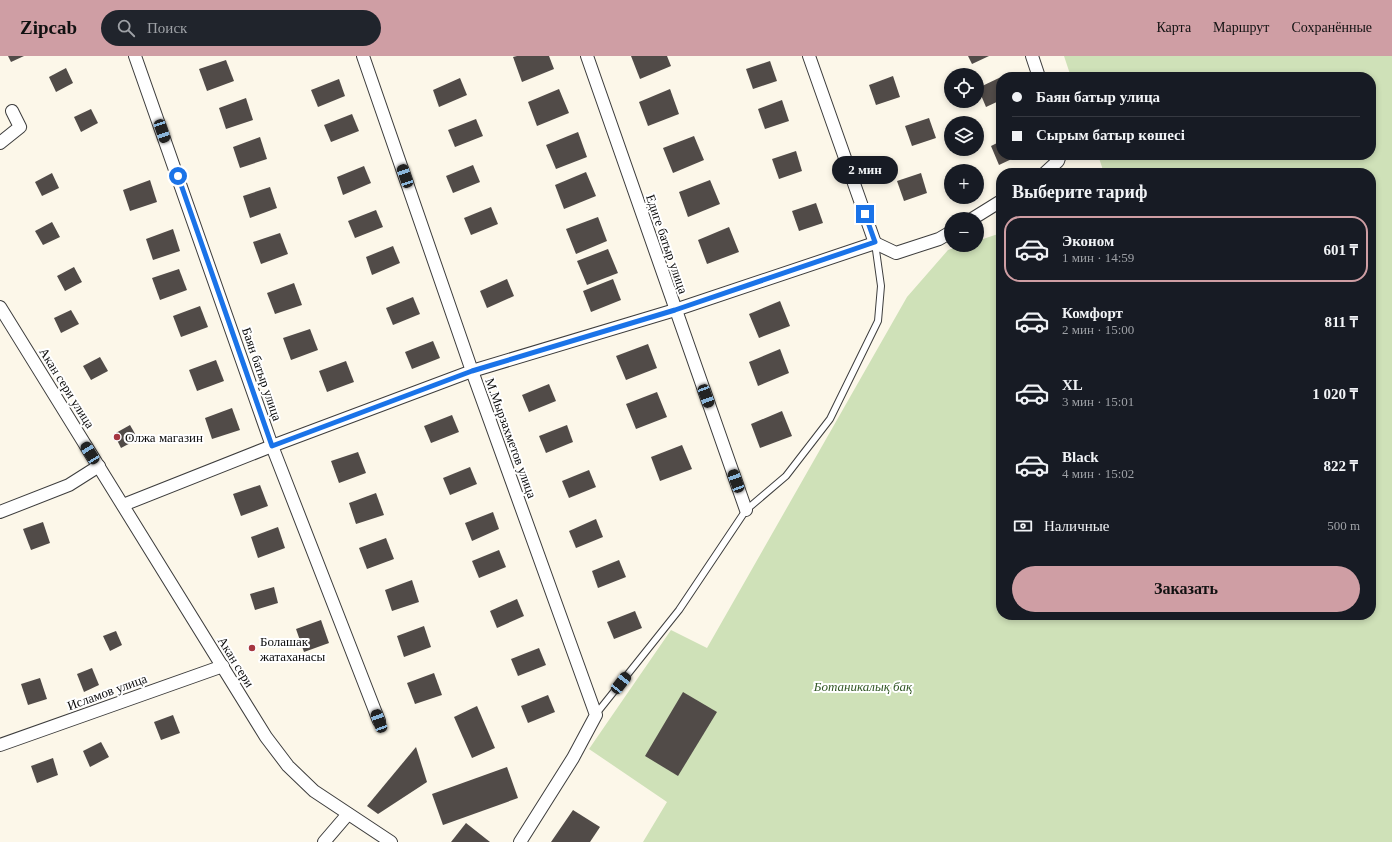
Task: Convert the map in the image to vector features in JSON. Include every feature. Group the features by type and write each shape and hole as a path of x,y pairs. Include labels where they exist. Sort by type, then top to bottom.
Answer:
{"street":[{"name":"Баян батыр улица","path":"136,56 272,446 379,721"},
{"name":"М.Мырзахметов улица","path":"363,56 472,371 596,715"},
{"name":"Едиге батыр улица","path":"587,56 746,510"},
{"path":"809,56 875,242 896,253 940,240 944,237"},
{"path":"1032,56 1037,72"},
{"path":"0,143 20,127 12,111"},
{"path":"1050,168 1058,160"},
{"path":"983,212 996,203"},
{"path":"123,505 272,446 472,371 675,310 875,242"},
{"name":"Акан сери улица","path":"0,307 123,505"},
{"path":"0,512 69,485 99,466"},
{"name":"Акан сери","path":"123,505 266,737 288,766 314,791 391,842"},
{"name":"Исламов улица","path":"0,745 223,666"},
{"path":"520,842 573,758 596,715"},
{"path":"324,842 348,814"}],"lane":[{"path":"596,715 679,610 746,510 786,476 830,419 878,321 881,286 875,242"}],"green space":[{"name":"Ботаникалық бақ","path":"1064,56 1392,56 1392,842 643,842 667,802 589,749 671,630 707,648 907,297 946,252 984,252 984,239 996,235 996,620 1376,620 1376,168 1102,168 1100,160 1376,160 1376,72 1069,72"}],"building":[{"path":"8,56 24,56 11,62"},
{"path":"549,56 554,69 522,82 513,57"},
{"path":"631,56 667,56 671,66 640,79"},
{"path":"968,56 989,56 972,64"},
{"path":"226,60 234,81 207,91 199,69"},
{"path":"770,61 777,81 753,89 746,69"},
{"path":"66,68 73,83 56,92 49,77"},
{"path":"893,76 900,97 876,105 869,85"},
{"path":"460,78 467,95 439,107 433,90"},
{"path":"339,79 345,96 318,107 311,90"},
{"path":"996,79 996,102 986,107 984,102 984,85"},
{"path":"559,89 569,113 537,126 528,102"},
{"path":"670,89 679,114 648,126 639,102"},
{"path":"246,98 253,120 226,129 219,108"},
{"path":"782,100 789,121 765,129 758,109"},
{"path":"91,109 98,123 81,132 74,117"},
{"path":"352,114 359,131 331,142 324,125"},
{"path":"929,118 936,138 912,146 905,126"},
{"path":"476,119 483,136 455,147 448,130"},
{"path":"578,132 587,157 556,169 546,145"},
{"path":"694,136 704,160 673,173 663,148"},
{"path":"260,137 267,159 240,168 233,147"},
{"path":"996,144 996,158 991,146"},
{"path":"796,151 802,171 779,179 772,159"},
{"path":"997,160 1010,160 999,165"},
{"path":"473,165 480,182 453,193 446,176"},
{"path":"364,166 371,183 343,195 337,177"},
{"path":"586,172 596,196 564,209 555,185"},
{"path":"52,173 59,188 42,196 35,182"},
{"path":"921,173 927,193 904,201 897,181"},
{"path":"150,180 157,202 130,211 123,190"},
{"path":"710,180 720,204 688,217 679,192"},
{"path":"270,187 277,208 250,218 243,196"},
{"path":"816,203 823,223 799,231 792,211"},
{"path":"491,207 498,224 471,235 464,218"},
{"path":"376,210 383,227 355,238 348,221"},
{"path":"598,217 607,241 576,254 566,229"},
{"path":"52,222 60,237 43,245 35,231"},
{"path":"729,227 739,252 707,264 698,240"},
{"path":"173,229 180,251 153,260 146,239"},
{"path":"280,233 288,254 261,264 253,242"},
{"path":"393,246 400,263 372,275 366,257"},
{"path":"608,249 618,273 587,285 577,261"},
{"path":"74,267 82,282 65,291 57,276"},
{"path":"179,269 187,290 160,300 152,278"},
{"path":"507,279 514,296 487,308 480,291"},
{"path":"613,279 621,300 591,312 583,291"},
{"path":"294,283 302,305 275,314 267,293"},
{"path":"413,297 420,314 393,325 386,308"},
{"path":"780,301 790,326 759,338 749,314"},
{"path":"200,306 208,327 181,337 173,316"},
{"path":"71,310 79,324 61,333 54,318"},
{"path":"310,329 318,350 291,360 283,338"},
{"path":"433,341 440,358 412,369 405,352"},
{"path":"648,344 657,368 626,380 616,356"},
{"path":"780,349 789,373 758,386 749,362"},
{"path":"100,357 108,371 91,380 83,366"},
{"path":"216,360 224,381 197,391 189,370"},
{"path":"346,361 354,382 327,392 319,371"},
{"path":"549,384 556,401 529,412 522,395"},
{"path":"657,392 667,417 636,429 626,404"},
{"path":"232,408 240,430 212,439 205,418"},
{"path":"782,411 792,436 760,448 751,424"},
{"path":"452,415 459,432 431,443 424,426"},
{"path":"130,425 138,439 121,448 114,434"},
{"path":"567,425 573,442 546,453 539,436"},
{"path":"682,445 692,469 660,481 651,457"},
{"path":"358,452 366,473 339,483 331,461"},
{"path":"470,467 477,484 450,495 443,478"},
{"path":"589,470 596,487 569,498 562,481"},
{"path":"260,485 268,506 241,516 233,494"},
{"path":"376,493 384,515 356,524 349,503"},
{"path":"493,512 499,529 472,541 465,523"},
{"path":"596,519 603,537 576,548 569,531"},
{"path":"43,522 50,543 31,550 23,529"},
{"path":"278,527 285,548 258,558 251,537"},
{"path":"386,538 394,559 367,569 359,548"},
{"path":"499,550 506,567 479,578 472,561"},
{"path":"619,560 626,577 598,588 592,571"},
{"path":"412,580 419,602 392,611 385,590"},
{"path":"274,587 278,603 255,610 250,594"},
{"path":"517,599 524,616 497,628 490,611"},
{"path":"635,611 642,628 614,639 607,622"},
{"path":"321,620 329,643 304,652 296,629"},
{"path":"424,626 431,647 404,657 397,636"},
{"path":"116,631 122,645 110,651 103,636"},
{"path":"539,648 546,665 518,676 511,659"},
{"path":"92,668 99,685 84,692 77,674"},
{"path":"434,673 442,695 415,704 407,683"},
{"path":"40,678 47,699 28,705 21,684"},
{"path":"683,692 717,712 678,776 645,756"},
{"path":"548,695 555,712 528,723 521,706"},
{"path":"477,706 495,748 472,758 454,717"},
{"path":"173,715 180,733 161,740 154,722"},
{"path":"101,742 109,757 90,767 83,751"},
{"path":"416,747 427,782 378,814 367,806"},
{"path":"53,758 58,775 37,783 31,766"},
{"path":"507,767 518,798 443,825 432,794"},
{"path":"573,810 600,827 590,842 551,842"},
{"path":"466,823 490,842 451,842"}],"place":[{"name":"Олжа магазин","path":"117,437"},
{"name":"Болашак жатаханасы","path":"252,648"}],"route":[{"path":"178,176 272,446 472,371 675,310 875,242 865,214"}]}
